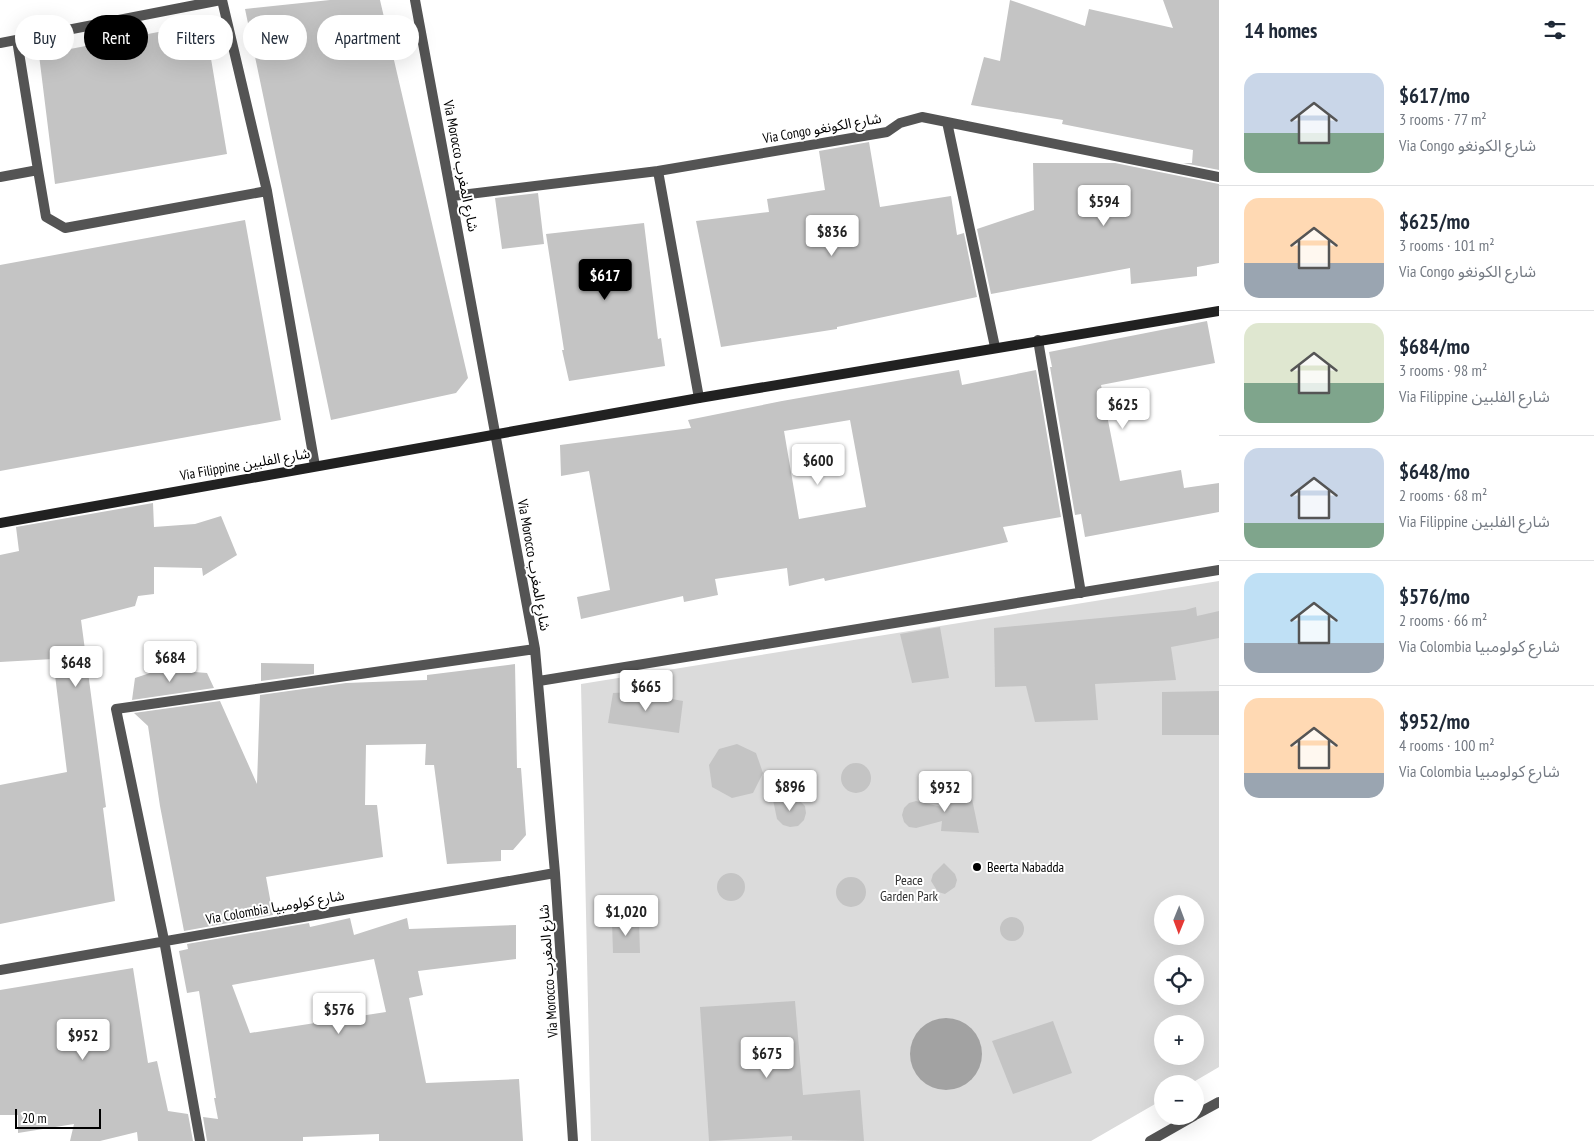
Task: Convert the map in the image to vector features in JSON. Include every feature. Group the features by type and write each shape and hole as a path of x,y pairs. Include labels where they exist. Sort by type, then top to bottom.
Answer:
{"main road":[{"path":"496,433 995,347 1219,311"},
{"name":"Via Filippine شارع الفلبين","path":"0,523 496,433"}],"street":[{"path":"74,29 222,0 267,191 315,466"},
{"name":"Via Morocco شارع المغرب","path":"415,0 453,196 535,649 555,872 573,1141"},
{"path":"0,43 15,40"},
{"path":"21,60 46,217 65,228 267,191"},
{"name":"Via Congo شارع الكونغو","path":"453,196 658,171 887,132 900,123 922,117 1219,177"},
{"path":"946,122 995,347"},
{"path":"0,177 38,170"},
{"path":"658,171 698,398"},
{"path":"1038,340 1081,593"},
{"path":"539,681 1219,570"},
{"path":"200,1141 164,940 116,709 535,649"},
{"name":"Via Colombia شارع كولومبيا","path":"0,970 555,872"},
{"path":"1204,1110 1219,1102"},
{"path":"1150,1141 1178,1125"}],"green space":[{"name":"Peace Garden Park","path":"1219,581 1219,1067 1204,1076 1154,1075 1154,1105 1091,1141 591,1141 581,684"}],"shaded area":[{"path":"946,1018 960,1021 972,1028 979,1040 982,1054 979,1068 972,1080 960,1087 946,1090 932,1087 920,1080 913,1068 910,1054 913,1040 920,1028 932,1021"}],"building":[{"path":"330,0 380,0 383,15 317,15 317,60 394,60 468,378 456,393 331,420 256,60 307,60 307,15 246,15 245,9"},
{"path":"1010,0 1085,26 1089,9 1173,28 1163,0 1219,0 1219,170 1183,163 1192,163 1193,150 1062,124 1063,120 971,105 984,57 1000,61"},
{"path":"158,32 158,60 211,60 227,154 55,184 40,60 74,60 74,48 84,46 84,60 148,60 148,34"},
{"path":"869,142 880,207 951,196 957,235 964,233 977,297 837,327 837,329 721,347 696,221 769,212 767,199 825,190 819,151"},
{"path":"1033,163 1115,163 1219,184 1219,263 1197,267 1197,276 1131,284 1130,268 991,294 977,229 1034,210"},
{"path":"538,193 544,244 502,249 495,198"},
{"path":"245,220 281,420 0,471 0,265"},
{"path":"644,223 658,339 661,338 665,366 569,381 562,350 564,350 546,234"},
{"path":"1207,321 1215,363 1101,385 1120,481 1181,470 1184,488 1219,483 1219,512 1085,537 1081,514 1075,515 1049,352"},
{"path":"959,370 962,385 1036,370 1061,517 1003,527 1008,542 825,581 824,578 789,586 787,568 715,579 718,595 684,602 683,596 581,619 577,597 610,590 589,471 561,476 560,445 691,428 688,420 782,401","holes":["850,420 866,507 799,519 784,431"]},
{"path":"153,503 154,527 195,524 221,516 237,555 203,576 202,568 154,567 154,594 138,596 135,606 81,620 106,807 103,808 115,901 0,924 0,785 67,772 53,659 0,662 0,555 19,551 16,527"},
{"path":"1196,607 1197,616 1219,611 1219,638 1171,647 1176,680 1095,684 1098,720 1035,722 1026,686 995,687 994,628 1185,610"},
{"path":"940,627 949,678 912,683 900,634"},
{"path":"261,663 314,664 314,674 261,681"},
{"path":"515,664 517,768 521,768 526,835 513,850 501,850 501,861 447,864 434,765 425,765 426,744 366,745 365,805 377,805 383,857 266,877 273,915 184,931 160,806 148,726 134,713 220,701 257,784 260,695 346,683 427,680 427,675"},
{"path":"174,665 194,672 207,673 214,688 132,700 135,678"},
{"path":"1219,691 1219,735 1162,735 1162,692"},
{"path":"633,692 683,701 679,733 608,723 613,693"},
{"path":"737,744 756,753 763,773 753,793 732,798 712,787 709,765 719,749"},
{"path":"856,763 862,764 870,772 870,784 862,792 856,793 850,792 842,784 841,778 842,772 850,764"},
{"path":"943,788 970,789 979,833 941,831 942,821 916,828 909,827 904,822 902,815 904,808 909,803 916,801 942,807"},
{"path":"792,797 799,800 805,806 806,813 804,820 798,826 790,827 783,825 777,819 773,800"},
{"path":"944,863 955,874 957,880 955,887 945,894 938,892 931,881 933,874"},
{"path":"731,873 741,877 745,887 741,897 731,901 721,897 717,887 721,877"},
{"path":"851,877 857,878 865,886 865,898 857,906 851,907 845,906 837,898 836,892 837,886 845,878"},
{"path":"1012,917 1021,920 1024,929 1021,938 1012,941 1003,938 1000,929 1003,920"},
{"path":"350,918 354,935 407,918 409,929 516,925 516,959 418,971 423,995 409,998 426,1083 519,1079 523,1141 379,1141 379,1134 303,1137 303,1141 207,1141 203,1117 218,1119 214,1098 216,1098 199,991 187,993 179,951 188,949 187,944 309,923 310,927","holes":["374,959 386,1012 250,1033 232,985"]},
{"path":"612,922 639,922 640,953 613,953"},
{"path":"133,968 148,1063 157,1061 168,1111 188,1114 193,1141 138,1141 137,1132 100,1141 70,1141 74,1124 18,1133 18,1115 0,1115 0,990"},
{"path":"795,1001 803,1095 860,1090 864,1141 792,1140 792,1136 709,1141 700,1007"},
{"path":"1053,1021 1072,1073 1013,1094 992,1041"}],"place":[{"name":"Beerta Nabadda","path":"977,867"}]}
